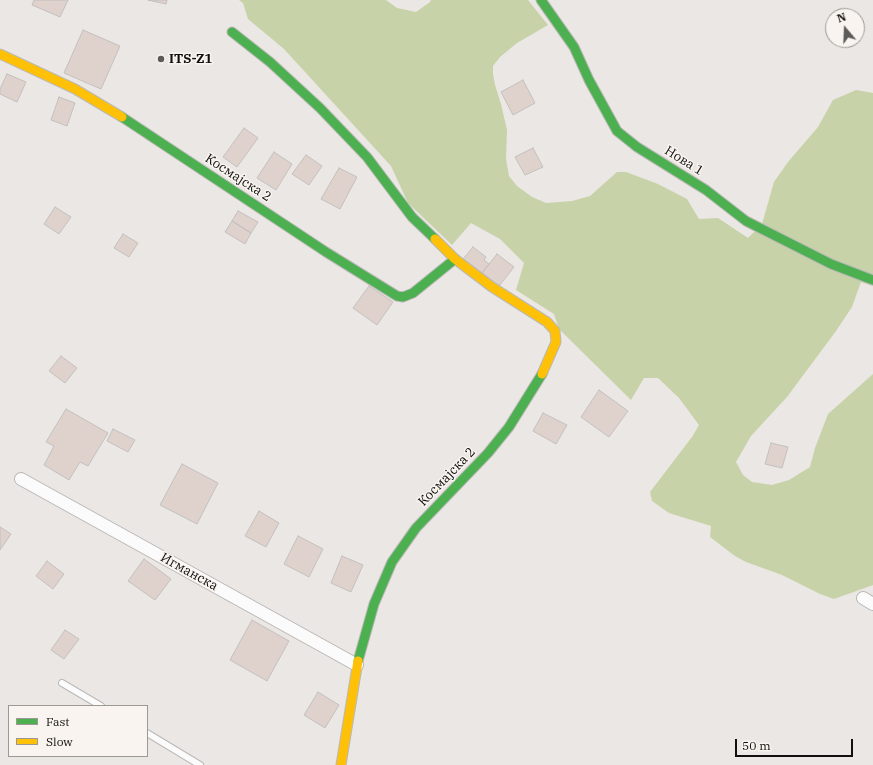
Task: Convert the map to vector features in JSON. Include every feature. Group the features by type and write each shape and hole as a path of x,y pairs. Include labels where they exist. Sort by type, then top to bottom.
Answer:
{"street":[{"name":"Нова 1","path":"541,0 574,47 589,80 617,131 637,147 706,190 746,221 832,264 873,280"},
{"name":"Космајска 2","path":"232,32 270,62 320,108 367,157 412,217 455,259 492,287 547,322 555,331 556,342 552,354 539,379 509,427 488,453 416,528 392,562 374,604 357,665 342,765"},
{"name":"Космајска 2","path":"0,54 75,89 112,110 326,252 397,296 403,297 413,293 455,259"},
{"name":"Игманска","path":"21,480 357,665"}],"lane":[{"path":"62,683 99,705"},
{"path":"148,734 200,765"}],"green space":[{"path":"239,0 386,0 397,8 416,12 431,0 528,0 548,25 517,43 500,57 493,66 495,85 507,130 506,159 509,176 517,186 532,197 546,203 572,201 590,196 617,172 626,172 658,184 687,199 699,219 718,218 748,238 762,224 774,182 788,162 818,127 833,100 856,90 873,93 873,286 861,282 852,307 836,331 787,397 751,436 736,462 743,475 752,482 772,485 789,480 810,467 815,448 828,414 873,374 873,585 834,599 820,594 782,575 746,562 735,556 710,537 711,526 669,513 652,501 650,492 692,437 699,425 679,398 658,378 644,378 631,400 559,329 554,314 516,290 524,263 500,239 471,223 452,245 408,203 391,166 284,49 248,19 243,3"}],"building":[{"path":"34,0 68,0 60,17 32,5"},
{"path":"148,0 167,0 166,4"},
{"path":"83,30 120,46 101,89 64,73"},
{"path":"7,74 26,82 17,102 0,94 0,89"},
{"path":"523,80 535,103 513,115 501,92"},
{"path":"59,97 75,103 67,126 51,120"},
{"path":"244,128 258,138 237,167 223,157"},
{"path":"533,148 543,167 525,175 515,157"},
{"path":"274,152 292,164 276,190 257,178"},
{"path":"306,155 322,166 309,185 292,174"},
{"path":"339,168 357,177 340,209 321,199"},
{"path":"55,207 71,217 59,234 44,224"},
{"path":"238,211 258,222 251,233 232,221"},
{"path":"232,221 251,233 245,244 225,232"},
{"path":"123,234 138,243 129,257 114,248"},
{"path":"473,247 486,257 484,260 489,264 482,273 463,259"},
{"path":"497,254 514,267 499,286 482,273"},
{"path":"369,286 393,302 377,325 353,308"},
{"path":"61,356 77,368 65,383 49,371"},
{"path":"599,390 628,411 609,437 581,417"},
{"path":"66,409 108,433 88,466 80,462 69,480 44,465 54,446 46,442"},
{"path":"543,413 567,425 556,444 533,431"},
{"path":"113,429 135,440 128,452 107,441"},
{"path":"771,443 788,447 782,468 765,464"},
{"path":"182,464 218,483 197,524 160,505"},
{"path":"259,511 279,523 266,547 245,536"},
{"path":"0,527 11,534 0,550"},
{"path":"298,536 323,549 309,577 284,564"},
{"path":"342,556 363,565 351,592 331,583"},
{"path":"144,559 171,579 155,600 128,581"},
{"path":"47,561 64,574 53,589 36,576"},
{"path":"252,620 289,641 267,681 230,660"},
{"path":"65,630 79,639 64,659 51,650"},
{"path":"318,692 339,705 325,728 304,715"}],"traffic: fast":[{"path":"541,0 574,47 589,80 617,131 637,147 706,190 746,221 831,264 873,280"},
{"path":"232,32 270,62 320,108 367,157 412,217 435,239"},
{"path":"122,117 326,252 397,296 403,297 413,293 455,259"},
{"path":"358,661 374,604 392,562 416,528 488,453 509,427 542,374"}],"traffic: slow":[{"path":"0,54 75,89 122,117"},
{"path":"435,239 455,259 492,287 547,322 555,331 556,342 542,374"},
{"path":"341,765 358,661"}],"place":[{"name":"ITS-Z1","path":"161,59"}]}
